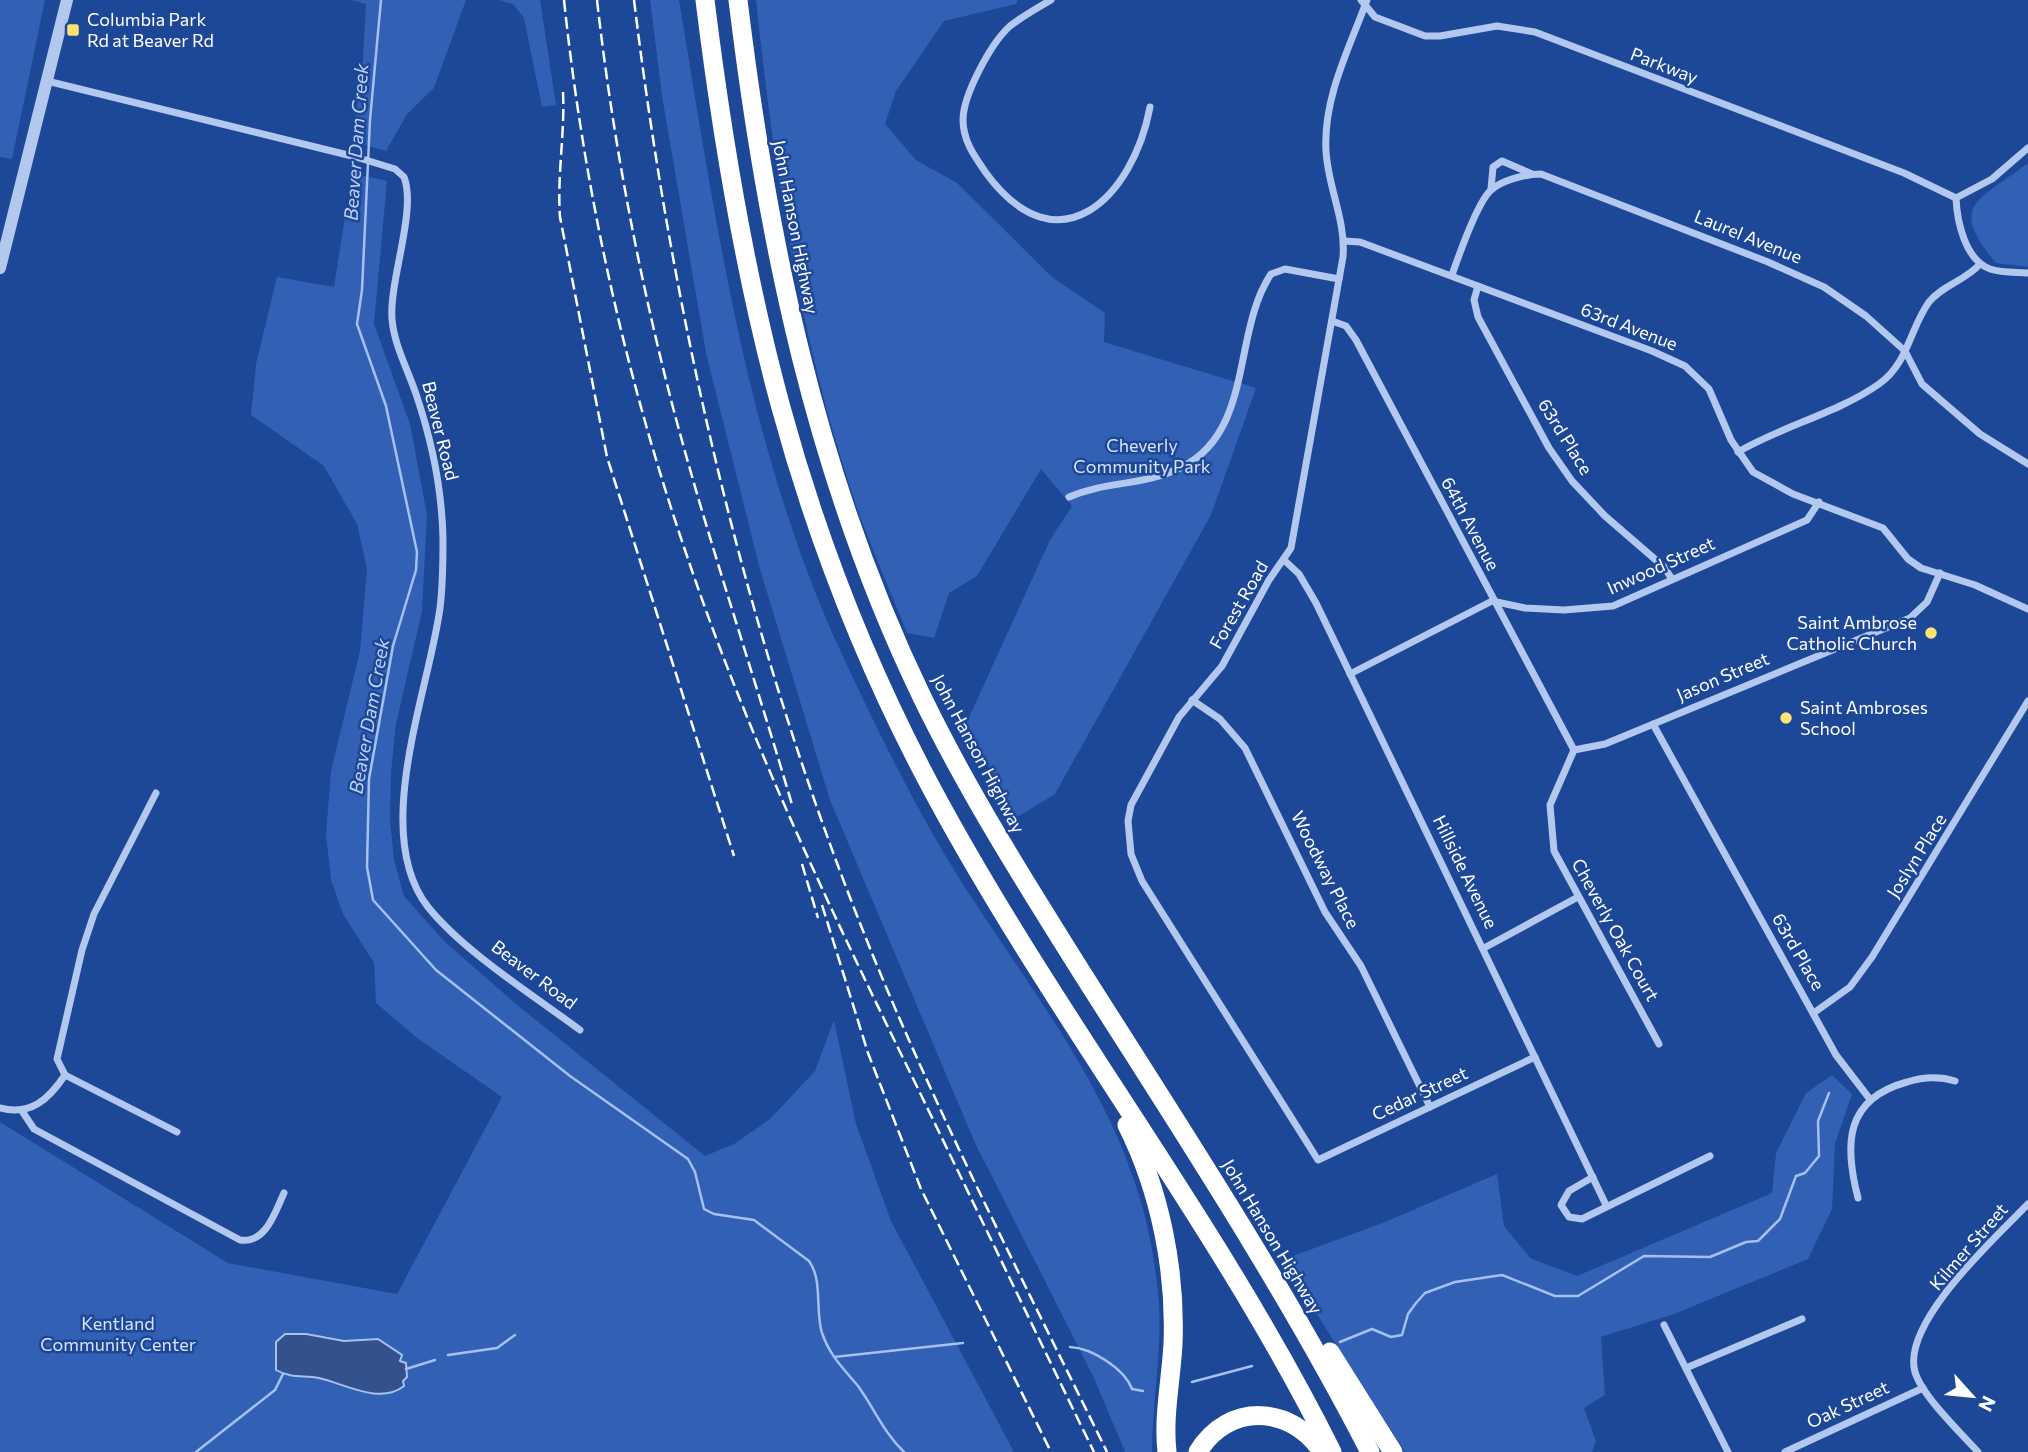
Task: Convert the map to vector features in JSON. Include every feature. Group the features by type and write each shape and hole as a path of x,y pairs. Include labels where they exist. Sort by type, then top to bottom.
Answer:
{"highway":[{"path":"705,0 729,169 760,329 786,432 830,568 871,667 933,792 1235,1279 1289,1370 1332,1452"},
{"name":"John Hanson Highway","path":"737,0 762,168 796,340 832,471 880,604 924,702 973,794 1250,1239 1303,1327 1370,1452"},
{"path":"1077,1027 1138,1149 1162,1226 1172,1290 1173,1330 1166,1416 1167,1452"},
{"path":"1250,1239 1283,1276 1393,1452"},
{"path":"1198,1452 1211,1435 1226,1424 1255,1415 1280,1417 1294,1423 1322,1452"}],"street":[{"path":"0,268 67,0"},
{"path":"1051,0 1010,27 998,39 965,106 963,120 968,145 1011,202 1029,214 1057,220 1080,216 1099,206 1129,163 1142,138 1150,107"},
{"name":"Parkway","path":"1364,1 1375,17 1425,36 1452,35 1497,26 1535,32 1903,173 1956,198"},
{"name":"Forest Road","path":"1318,1160 1142,881 1131,854 1128,821 1131,805 1169,733 1192,700 1222,666 1269,580 1284,560 1294,533 1344,241 1342,221 1333,199 1328,173 1326,129 1333,92 1364,1"},
{"name":"Beaver Road","path":"47,81 385,165 399,172 406,181 407,197 391,317 436,463 443,530 440,609 408,762 404,802 408,861 422,897 440,920 460,939 580,1030"},
{"path":"2028,148 1992,178 1956,198 1961,231 1980,264 1997,271 2028,273"},
{"name":"Laurel Avenue","path":"1491,190 1493,167 1503,161 1803,276 1856,309 1905,351 1922,384 1980,434 2028,464"},
{"path":"1452,275 1466,237 1491,190 1533,174"},
{"name":"63rd Avenue","path":"1344,241 1360,242 1452,275 1685,366 1709,389 1738,452 1745,463 1763,479 1883,528 1913,564 2028,609"},
{"path":"1738,452 1878,385 1905,351 1929,303 1944,287 1965,277 1980,264"},
{"path":"1069,498 1096,487 1146,482 1181,468 1203,452 1225,422 1259,298 1271,274 1285,269 1339,279"},
{"name":"63rd Place","path":"1478,286 1474,300 1478,317 1549,448 1585,496 1664,567 1672,579"},
{"name":"64th Avenue","path":"1332,321 1346,326 1356,340 1492,601 1513,633 1574,750"},
{"name":"Inwood Street","path":"1492,601 1535,609 1600,609 1807,520 1819,502"},
{"name":"Hillside Avenue","path":"1284,560 1310,590 1606,1205"},
{"name":"Jason Street","path":"1574,750 1594,748 1910,618 1927,602 1940,573"},
{"path":"1350,674 1492,601"},
{"name":"Woodway Place","path":"1192,700 1220,719 1245,748 1329,920 1361,966 1430,1107"},
{"name":"Joslyn Place","path":"1815,1012 1841,995 1866,966 1937,854 2028,701"},
{"name":"63rd Place","path":"1653,724 1815,1012 1836,1055 1869,1098"},
{"name":"Cheverly Oak Court","path":"1574,750 1555,788 1549,820 1554,851 1659,1044"},
{"path":"156,793 94,914 82,950 57,1059 65,1074 177,1132"},
{"path":"1484,948 1577,897"},
{"name":"Cedar Street","path":"1318,1160 1535,1057"},
{"path":"0,1108 22,1111 40,1103 65,1074"},
{"path":"1858,1199 1852,1138 1858,1116 1869,1098 1887,1088 1922,1078 1955,1081"},
{"path":"22,1111 34,1129 240,1240 253,1240 262,1233 284,1193"},
{"path":"1593,1177 1569,1191 1562,1200 1562,1210 1577,1220 1710,1156"},
{"name":"Kilmer Street","path":"1978,1452 1923,1388 1915,1374 1913,1358 1918,1340 1932,1314 1965,1269 2028,1204"},
{"path":"1686,1368 1802,1319"},
{"path":"1664,1325 1728,1452"},
{"name":"Oak Street","path":"1786,1452 1923,1388"}],"green space":[{"path":"0,0 45,0 12,159 0,157"},
{"path":"351,0 466,0 434,88 407,114 386,151 352,141 362,75 366,4"},
{"path":"499,0 540,0 556,105 542,107 524,18 513,4"},
{"path":"650,0 679,0 721,248 738,331 780,493 808,572 840,650 907,787 951,865 1079,1062 1121,1145 1137,1189 1151,1246 1159,1304 1152,1452 1125,1452 1094,1378 975,1143 830,800 759,566 706,353 662,96"},
{"name":"Cheverly Community Park","path":"756,0 1018,0 1016,4 944,21 896,91 885,124 916,160 957,183 1053,278 1105,313 1104,342 1256,388 1211,515 1055,794 1016,818 966,724 1050,540 1072,506 1041,469 977,576 949,593 934,638 907,633 856,505 819,381 804,318 781,192"},
{"path":"2028,163 2028,267 1996,263 1973,228 1971,215 1984,195"},
{"name":"Kentland Community Center","path":"352,173 387,181 374,324 410,424 427,515 422,611 396,724 391,773 390,820 394,860 404,896 444,941 516,1004 705,1156 734,1144 770,1119 815,1071 834,1020 856,1124 891,1221 1014,1452 0,1452 0,1122 228,1263 397,1294 502,1097 417,1038 376,1003 374,963 343,914 331,880 326,834 331,771 360,651 367,569 357,524 324,466 251,415 256,364 277,277 334,287"},
{"path":"1832,1075 1852,1094 1835,1144 1832,1209 1808,1259 1674,1314 1601,1337 1605,1395 1584,1408 1596,1441 1592,1452 1405,1452 1282,1260 1385,1222 1497,1174 1504,1226 1530,1258 1577,1276 1772,1193 1776,1153 1806,1093"}],"shaded area":[{"path":"285,1334 306,1334 344,1341 378,1339 402,1355 400,1361 406,1363 407,1377 403,1381 404,1386 384,1394 373,1393 319,1378 282,1373 276,1370 276,1342"}],"waterway":[{"name":"Beaver Dam Creek","path":"381,0 370,120 362,290 357,324 386,406 417,552 416,570 393,646 369,779 367,867 373,900 436,970 570,1076 688,1159 695,1172 704,1209 714,1214 754,1220 809,1261 816,1277 820,1324 825,1341 904,1452"},
{"path":"1340,1342 1372,1329 1391,1337 1402,1335 1408,1314 1425,1293 1455,1282 1502,1275 1555,1296 1578,1296 1644,1256 1710,1257 1746,1242 1758,1241 1780,1219 1796,1176 1805,1173 1819,1156 1818,1121 1829,1093"},
{"path":"448,1355 497,1348 515,1335"},
{"path":"834,1357 963,1343"},
{"path":"1070,1347 1106,1360 1122,1374 1132,1389 1143,1391"},
{"path":"406,1369 435,1360"},
{"path":"1192,1382 1252,1366"},
{"path":"196,1452 275,1390 283,1374"}],"railway":[{"path":"564,0 572,71 595,212 626,351 665,488 710,621 760,748 815,873 1094,1452"},
{"path":"597,0 618,150 658,347 699,500 793,808"},
{"path":"634,0 671,246 695,368 723,490 791,729 831,847 902,1025 988,1209 1107,1452"},
{"path":"563,92 560,217 607,457 734,856"},
{"path":"802,864 818,918"},
{"path":"822,905 868,1053 921,1189 1051,1452"}],"place":[{"name":"Columbia Park Rd at Beaver Rd","path":"73,30"},
{"name":"Saint Ambrose Catholic Church","path":"1931,633"},
{"name":"Saint Ambroses School","path":"1786,718"}]}
